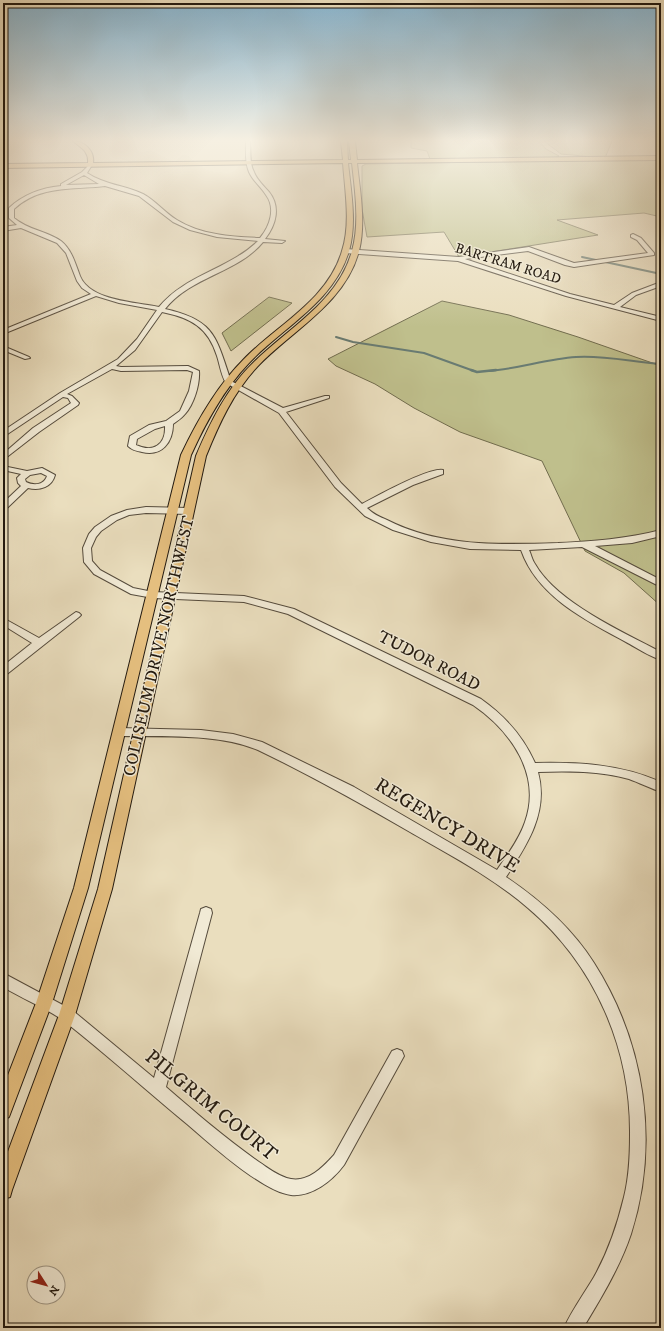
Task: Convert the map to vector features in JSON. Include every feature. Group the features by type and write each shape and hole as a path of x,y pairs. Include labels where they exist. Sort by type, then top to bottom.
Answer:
{"main road":[{"name":"COLISEUM DRIVE NORTHWEST","path":"3,1111 44,1003 81,888 186,455 197,429 232,385 317,311 342,282 351,251 358,234 357,203"},
{"name":"COLISEUM DRIVE NORTHWEST","path":"3,1190 67,1015 105,889 201,456 211,430 232,385"}],"street":[{"path":"17,203 11,209 12,218 21,226 60,243 71,258 75,276 88,290 123,303 176,313 192,320 211,335 232,385 282,411 338,485 368,514 396,528 431,539 470,546 524,547 583,544 632,540 661,533"},
{"path":"152,203 174,220 191,228 223,236 282,241"},
{"path":"3,435 41,407 124,356 161,310 181,290 233,262 261,240 271,225 273,217 273,203"},
{"path":"3,229 21,226"},
{"path":"459,259 526,249 574,265 652,254 639,239 633,236"},
{"name":"BARTRAM ROAD","path":"351,251 459,259 568,295 661,319"},
{"path":"614,308 634,294 661,284"},
{"path":"3,332 97,294"},
{"path":"3,348 27,358"},
{"path":"110,366 121,369 182,368 194,370 197,374 196,380 188,404 180,415 169,423 152,427 133,438 132,446 139,450 150,452 161,448 167,441 170,433 169,423"},
{"path":"3,458 36,430 75,403 70,397 62,394"},
{"path":"282,411 327,396"},
{"path":"3,468 24,475"},
{"path":"3,474 24,475 42,470 49,473 51,478 42,485 26,486 3,507"},
{"path":"362,507 410,483 440,472"},
{"path":"24,475 22,483 26,486"},
{"name":"TUDOR ROAD","path":"189,511 139,511 114,518 98,529 92,536 87,548 88,562 96,572 131,591 153,595 244,599 291,611 339,633 477,702 499,718 518,740 531,768 536,790 535,811 531,823 499,877"},
{"path":"583,544 661,584"},
{"path":"524,547 526,557 531,567 558,596 661,656"},
{"path":"3,671 76,615"},
{"path":"3,621 39,643"},
{"name":"REGENCY DRIVE","path":"119,732 200,734 227,737 252,743 313,770 499,877 565,934 594,975 610,1003 622,1034 631,1066 636,1094 638,1130 637,1166 632,1196 623,1232 612,1261 573,1328"},
{"path":"531,768 575,766 607,769 629,774 661,787"},
{"path":"158,1089 206,913"},
{"name":"PILGRIM COURT","path":"3,980 67,1015 232,1152 266,1176 278,1183 291,1187 304,1186 324,1176 339,1160 397,1056"}],"green space":[{"path":"362,203 661,203 661,217 644,213 557,220 598,235 459,257 444,232 367,237"},
{"path":"269,297 292,303 231,351 222,333"},
{"path":"442,301 509,315 661,366 661,606 624,573 585,551 542,461 460,432 414,408 375,384 336,366 328,359"}],"waterway":[{"path":"582,257 661,274"},
{"path":"336,337 353,342 424,353 474,371"},
{"path":"493,370 576,357 608,358 661,364"},
{"path":"474,371 493,370"},
{"path":"488,371 493,370"}]}
